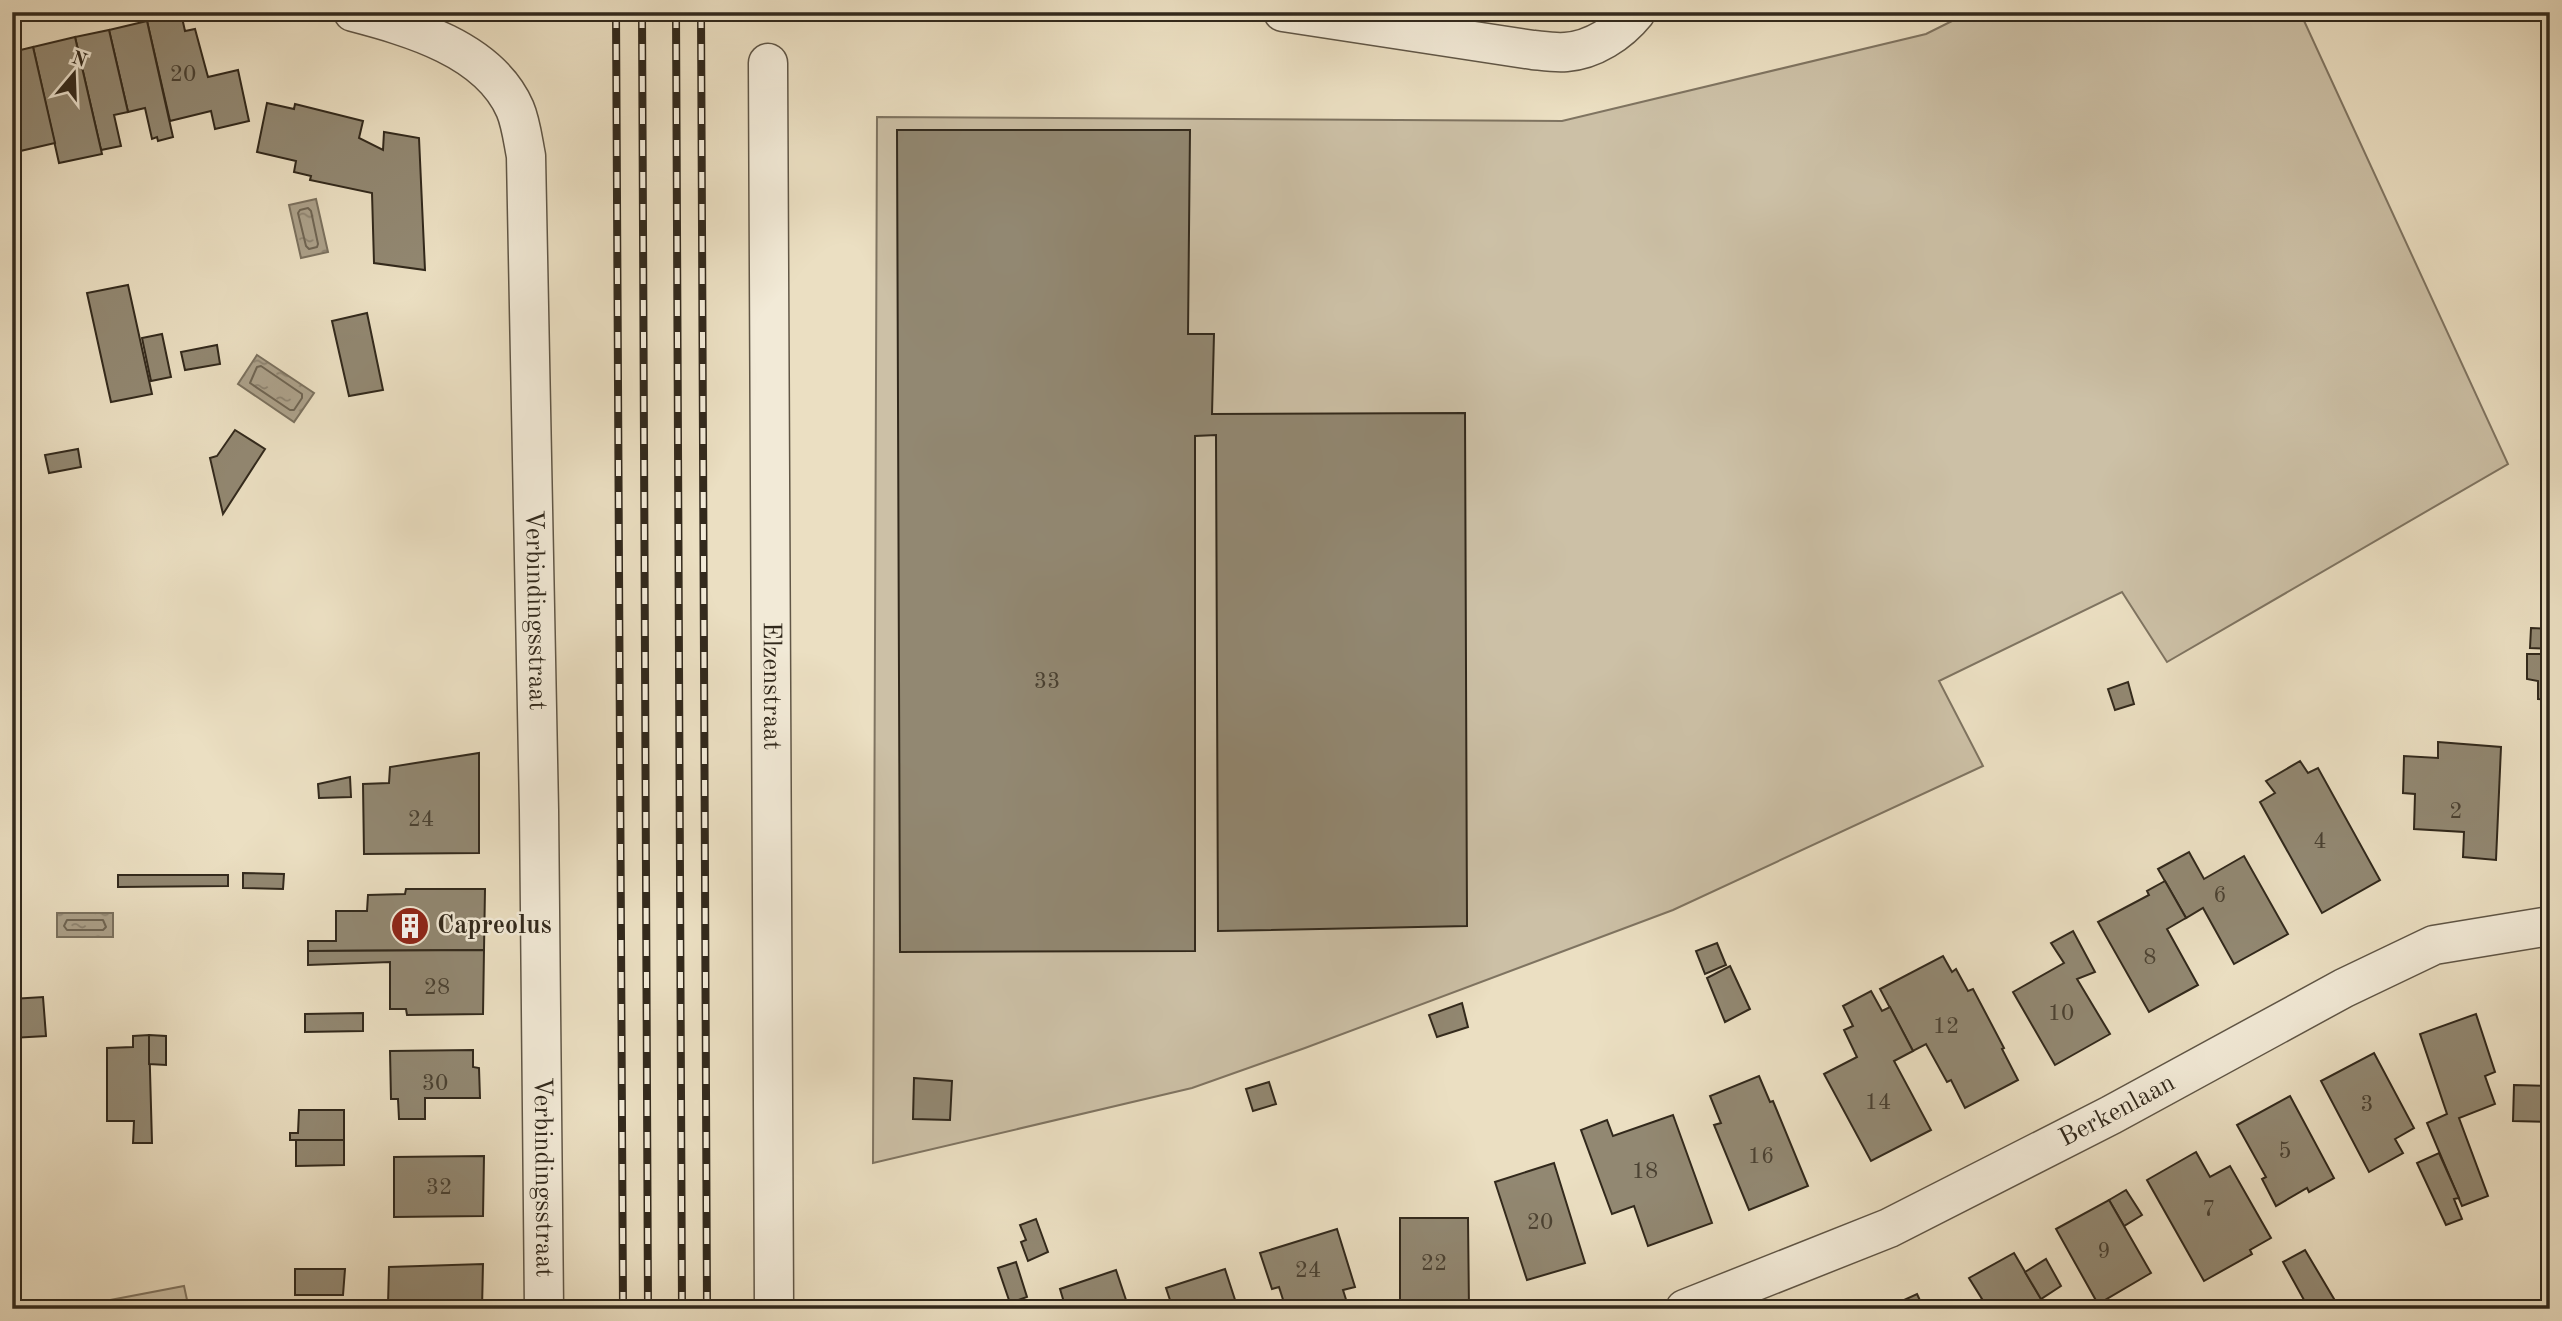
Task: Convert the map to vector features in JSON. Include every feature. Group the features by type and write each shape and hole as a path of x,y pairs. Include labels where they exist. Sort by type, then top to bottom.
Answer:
{"street":[{"name":"Verbindingsstraat","path":"353,12 409,27 471,58 495,77 515,109 526,156 539,810 544,1309"},
{"path":"1283,12 1533,50 1566,52 1600,42 1628,22 1636,12"},
{"name":"Elzenstraat","path":"768,63 774,1309"},
{"name":"Berkenlaan","path":"1685,1309 1889,1228 2111,1115 2344,988 2434,945 2550,926"}],"green space":[{"path":"1970,12 2300,12 2508,464 2167,662 2122,592 1939,681 1983,766 1673,910 1192,1088 873,1163 877,117 1562,121 1926,34"},
{"path":"184,1286 189,1309 63,1309"}],"water":[{"path":"316,199 328,252 301,258 289,205"},
{"path":"257,355 314,393 294,422 238,384"},
{"path":"57,913 113,913 113,937 57,937"}],"building":[{"path":"181,13 185,31 195,29 208,77 238,70 249,121 215,129 211,111 170,121 147,21"},
{"path":"147,21 173,137 158,141 157,137 152,139 145,108 128,112 109,30"},
{"path":"109,30 128,112 114,115 121,146 101,150 75,37"},
{"path":"75,37 102,154 59,163 33,47"},
{"path":"33,47 55,143 16,152 12,137 12,52"},
{"path":"267,103 294,109 295,104 363,121 359,138 383,150 384,132 419,138 425,270 374,263 372,193 310,180 311,176 294,172 296,161 257,152"},
{"path":"897,130 1190,130 1188,334 1214,334 1212,414 1465,413 1467,926 1218,931 1216,435 1195,436 1195,951 900,952"},
{"path":"128,285 152,394 111,402 87,293"},
{"path":"367,313 383,390 349,396 332,321"},
{"path":"162,334 171,377 151,381 142,338"},
{"path":"217,345 220,364 185,370 181,352"},
{"path":"235,430 265,449 223,514 210,458 217,456"},
{"path":"78,449 81,467 49,473 45,455"},
{"path":"2531,628 2550,629 2550,649 2530,648"},
{"path":"2527,654 2550,654 2550,700 2538,699 2538,681 2527,679"},
{"path":"2128,682 2134,704 2115,710 2108,689"},
{"path":"2438,742 2501,747 2496,860 2463,857 2464,832 2414,829 2415,794 2403,793 2404,756 2438,758"},
{"path":"479,753 479,853 364,854 363,784 389,783 390,767"},
{"path":"2300,761 2308,773 2318,768 2380,880 2322,913 2260,802 2275,793 2266,781"},
{"path":"350,777 351,797 319,798 318,784"},
{"path":"2189,852 2204,879 2244,856 2288,934 2234,964 2203,908 2186,918 2158,869"},
{"path":"243,873 284,874 283,889 243,888"},
{"path":"118,875 228,875 228,886 118,887"},
{"path":"2165,881 2186,918 2167,929 2198,985 2149,1012 2098,922 2149,895 2147,891"},
{"name":"Capreolus","path":"406,889 485,889 484,950 308,951 308,941 336,941 336,911 367,911 368,895 405,894"},
{"path":"2073,931 2095,972 2077,979 2110,1034 2055,1065 2013,992 2064,963 2051,943"},
{"path":"1717,943 1726,965 1705,974 1696,951"},
{"path":"484,950 483,1014 407,1015 406,1009 390,1009 390,962 308,965 308,951"},
{"path":"1943,956 1952,972 1956,969 1968,991 1973,989 2018,1080 1965,1108 1951,1080 1947,1082 1926,1044 1913,1051 1880,989"},
{"path":"1730,966 1750,1009 1725,1022 1707,978"},
{"path":"1871,991 1882,1011 1890,1007 1913,1051 1894,1061 1931,1130 1871,1161 1824,1074 1857,1057 1844,1030 1853,1026 1843,1006"},
{"path":"43,997 46,1036 12,1038 12,999"},
{"path":"1462,1003 1468,1027 1437,1037 1429,1015"},
{"path":"363,1013 363,1031 305,1032 305,1014"},
{"path":"2476,1014 2495,1072 2485,1076 2495,1104 2459,1118 2488,1196 2462,1206 2427,1123 2447,1114 2420,1034"},
{"path":"149,1035 152,1143 133,1143 134,1121 107,1121 107,1048 133,1047 133,1036"},
{"path":"149,1035 166,1036 166,1065 149,1064"},
{"path":"473,1050 473,1067 479,1068 480,1098 425,1098 425,1119 399,1119 398,1099 391,1099 390,1051"},
{"path":"2374,1053 2414,1128 2395,1139 2403,1153 2369,1172 2321,1081"},
{"path":"1759,1076 1770,1102 1773,1101 1808,1186 1749,1210 1714,1125 1721,1123 1710,1096"},
{"path":"914,1078 952,1081 950,1120 913,1119"},
{"path":"1269,1082 1276,1104 1253,1111 1246,1089"},
{"path":"2514,1085 2550,1086 2550,1122 2513,1121"},
{"path":"2290,1096 2334,1178 2309,1192 2307,1188 2276,1206 2262,1179 2266,1177 2237,1125"},
{"path":"299,1110 344,1110 344,1140 290,1140 290,1133 298,1133"},
{"path":"1673,1115 1712,1223 1648,1246 1634,1206 1612,1214 1581,1130 1607,1120 1613,1136"},
{"path":"296,1140 344,1140 344,1165 296,1166"},
{"path":"2196,1152 2210,1177 2230,1166 2271,1238 2250,1250 2252,1254 2204,1281 2147,1180"},
{"path":"2439,1153 2459,1198 2454,1199 2462,1219 2446,1225 2417,1163"},
{"path":"484,1156 483,1216 394,1217 394,1157"},
{"path":"1554,1163 1585,1263 1527,1280 1495,1182"},
{"path":"2126,1190 2142,1215 2124,1226 2109,1200"},
{"path":"2109,1200 2151,1273 2098,1304 2056,1229"},
{"path":"1400,1218 1468,1218 1469,1309 1400,1309"},
{"path":"1036,1219 1048,1252 1028,1261 1021,1242 1026,1240 1020,1225"},
{"path":"1337,1229 1355,1287 1343,1290 1349,1309 1286,1309 1279,1287 1272,1289 1260,1253"},
{"path":"2305,1250 2340,1309 2309,1309 2283,1262"},
{"path":"2014,1253 2047,1309 1979,1309 1975,1303 1982,1299 1969,1278"},
{"path":"2046,1259 2061,1286 2041,1299 2025,1272"},
{"path":"1016,1262 1027,1297 1010,1303 998,1268"},
{"path":"483,1264 482,1309 400,1309 400,1305 388,1304 389,1267"},
{"path":"295,1269 345,1269 343,1295 295,1295"},
{"path":"1225,1269 1238,1309 1173,1309 1166,1288"},
{"path":"1116,1270 1129,1309 1066,1309 1060,1289"},
{"path":"1917,1294 1924,1309 1893,1309 1891,1306"},
{"path":"2511,1303 2550,1304 2550,1309 2511,1309"}],"railway":[{"path":"616,12 623,1309"},
{"path":"642,12 648,1309"},
{"path":"676,12 682,1309"},
{"path":"701,12 707,1309"}],"place":[{"name":"Capreolus","path":"410,926"}]}
